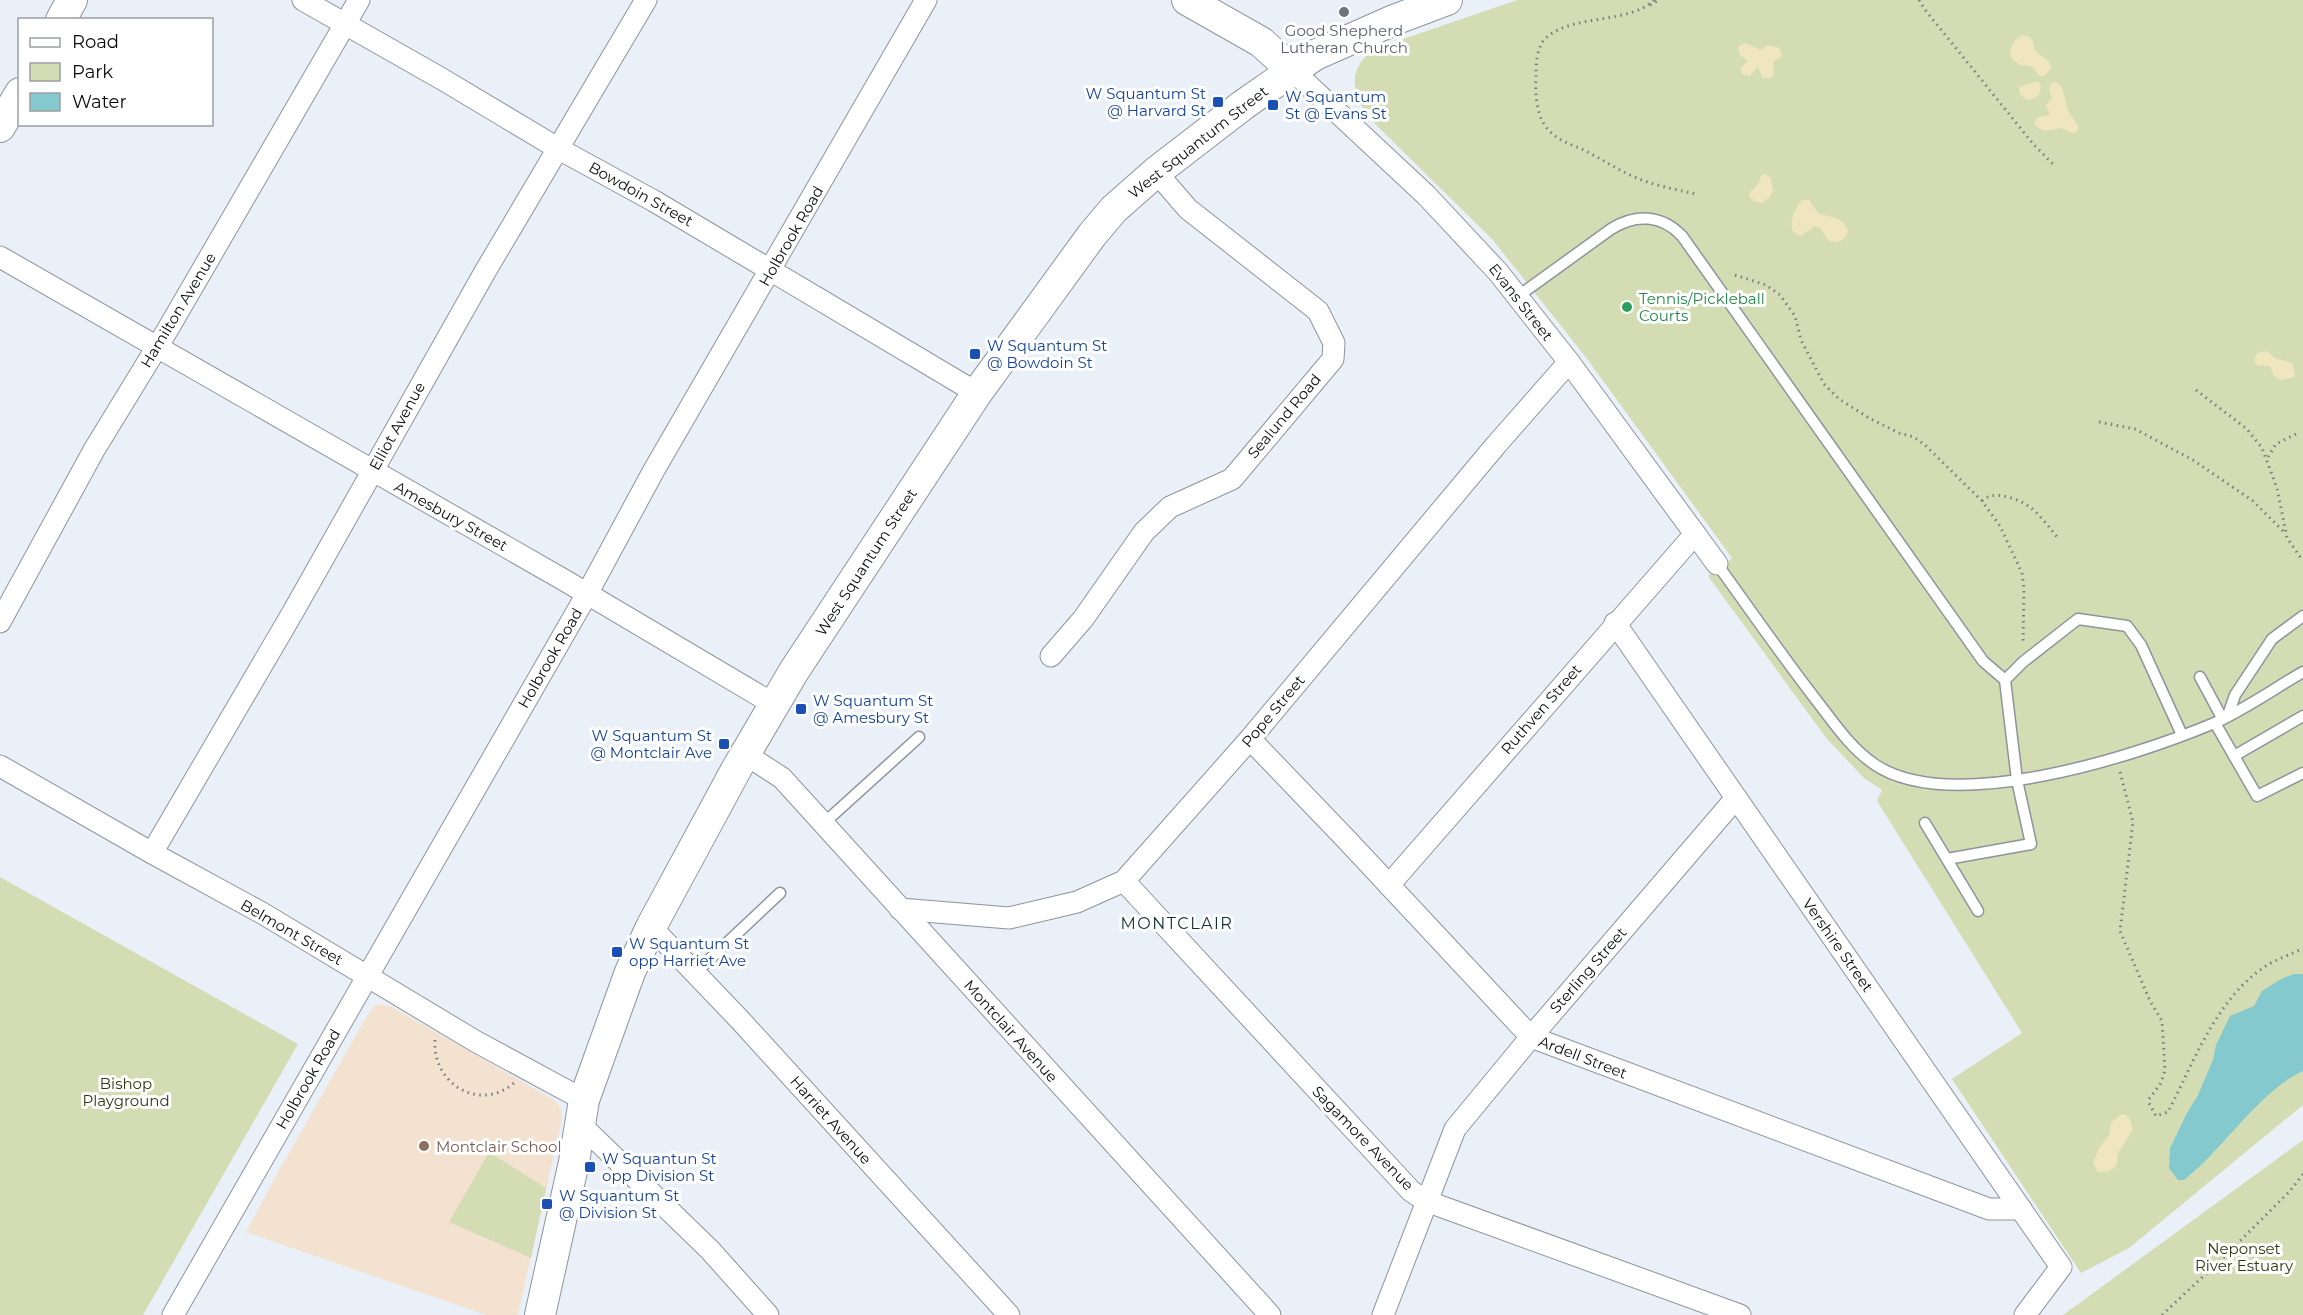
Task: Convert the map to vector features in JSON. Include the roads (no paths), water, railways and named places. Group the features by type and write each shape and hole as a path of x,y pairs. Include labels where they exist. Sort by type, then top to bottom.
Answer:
{"main road":[{"path":"62,18 72,0"},
{"path":"1187,0 1261,42 1292,70"},
{"name":"West Squantum Street","path":"540,1315 583,1113 630,972 663,901 745,754 801,661 977,393 1081,247 1114,209 1156,172 1315,55 1447,0"},
{"path":"0,127 18,96"}],"street":[{"name":"Bowdoin Street","path":"303,0 559,149 654,201 977,393"},
{"name":"Hamilton Avenue","path":"0,622 94,450 158,347 358,0"},
{"name":"Elliot Avenue","path":"152,853 293,612 465,307 646,0"},
{"name":"Holbrook Road","path":"178,1313 587,594 654,470 772,270 926,0"},
{"name":"Evans Street","path":"1292,70 1439,208 1498,272 1569,362 1717,564"},
{"name":"Sealund Road","path":"1051,656 1083,619 1144,532 1170,507 1232,479 1333,358 1334,343 1318,311 1188,209 1156,172"},
{"name":"Amesbury Street","path":"0,257 587,594 775,705"},
{"name":"Pope Street","path":"900,909 1010,918 1077,902 1124,881 1250,739 1476,469 1569,362"},
{"name":"Ruthven Street","path":"1389,885 1695,534"},
{"name":"Vershire Street","path":"1616,623 2061,1267 2025,1315"},
{"name":"Ardell Street","path":"1250,739 1531,1037 1989,1209 2021,1209"},
{"name":"Montclair Avenue","path":"745,754 782,778 1270,1315"},
{"name":"Belmont Street","path":"0,766 262,913 368,976 475,1041 583,1113 768,1315"},
{"name":"Sterling Street","path":"1383,1315 1455,1129 1736,798"},
{"name":"Sagamore Avenue","path":"1124,881 1411,1191 1426,1201 1740,1315"},
{"name":"Harriet Avenue","path":"651,927 1009,1315"}],"lane":[{"path":"1516,297 1617,225 1639,217 1654,219 1670,226 1682,236 1983,661 2005,680 2017,780 2031,844 1947,859"},
{"path":"1717,564 1845,737 1866,758 1892,774 1930,783 1961,785 2017,780 2050,774 2116,756 2182,735 2222,718 2303,672"},
{"path":"2222,718 2272,639 2303,616"},
{"path":"2005,680 2023,662 2078,619 2127,626 2141,645 2182,735"},
{"path":"2200,677 2222,718 2234,756 2257,796 2303,773"},
{"path":"2234,756 2303,716"},
{"path":"823,824 919,737"},
{"path":"1925,823 1978,911"},
{"path":"695,973 780,893"}],"water":[{"path":"2294,974 2303,974 2303,1071 2271,1093 2199,1167 2184,1180 2178,1180 2169,1168 2170,1148 2198,1095 2213,1060 2216,1045 2230,1016 2254,1006 2262,991"}],"place":[{"name":"Good Shepherd Lutheran Church","path":"1344,12"},
{"name":"W Squantum St @ Harvard St","path":"1218,102"},
{"name":"W Squantum St @ Evans St","path":"1273,105"},
{"name":"Tennis/Pickleball Courts","path":"1627,307"},
{"name":"W Squantum St @ Bowdoin St","path":"975,354"},
{"name":"W Squantum St @ Amesbury St","path":"801,709"},
{"name":"W Squantum St @ Montclair Ave","path":"724,744"},
{"name":"W Squantum St opp Harriet Ave","path":"617,952"},
{"name":"Montclair School","path":"424,1146"},
{"name":"W Squantun St opp Division St","path":"590,1167"},
{"name":"W Squantum St @ Division St","path":"547,1204"}],"district":[{"name":"MONTCLAIR","path":"1177,923"}],"park label":[{"name":"Bishop Playground","path":"126,1092"},
{"name":"Neponset River Estuary","path":"2244,1256"}]}
